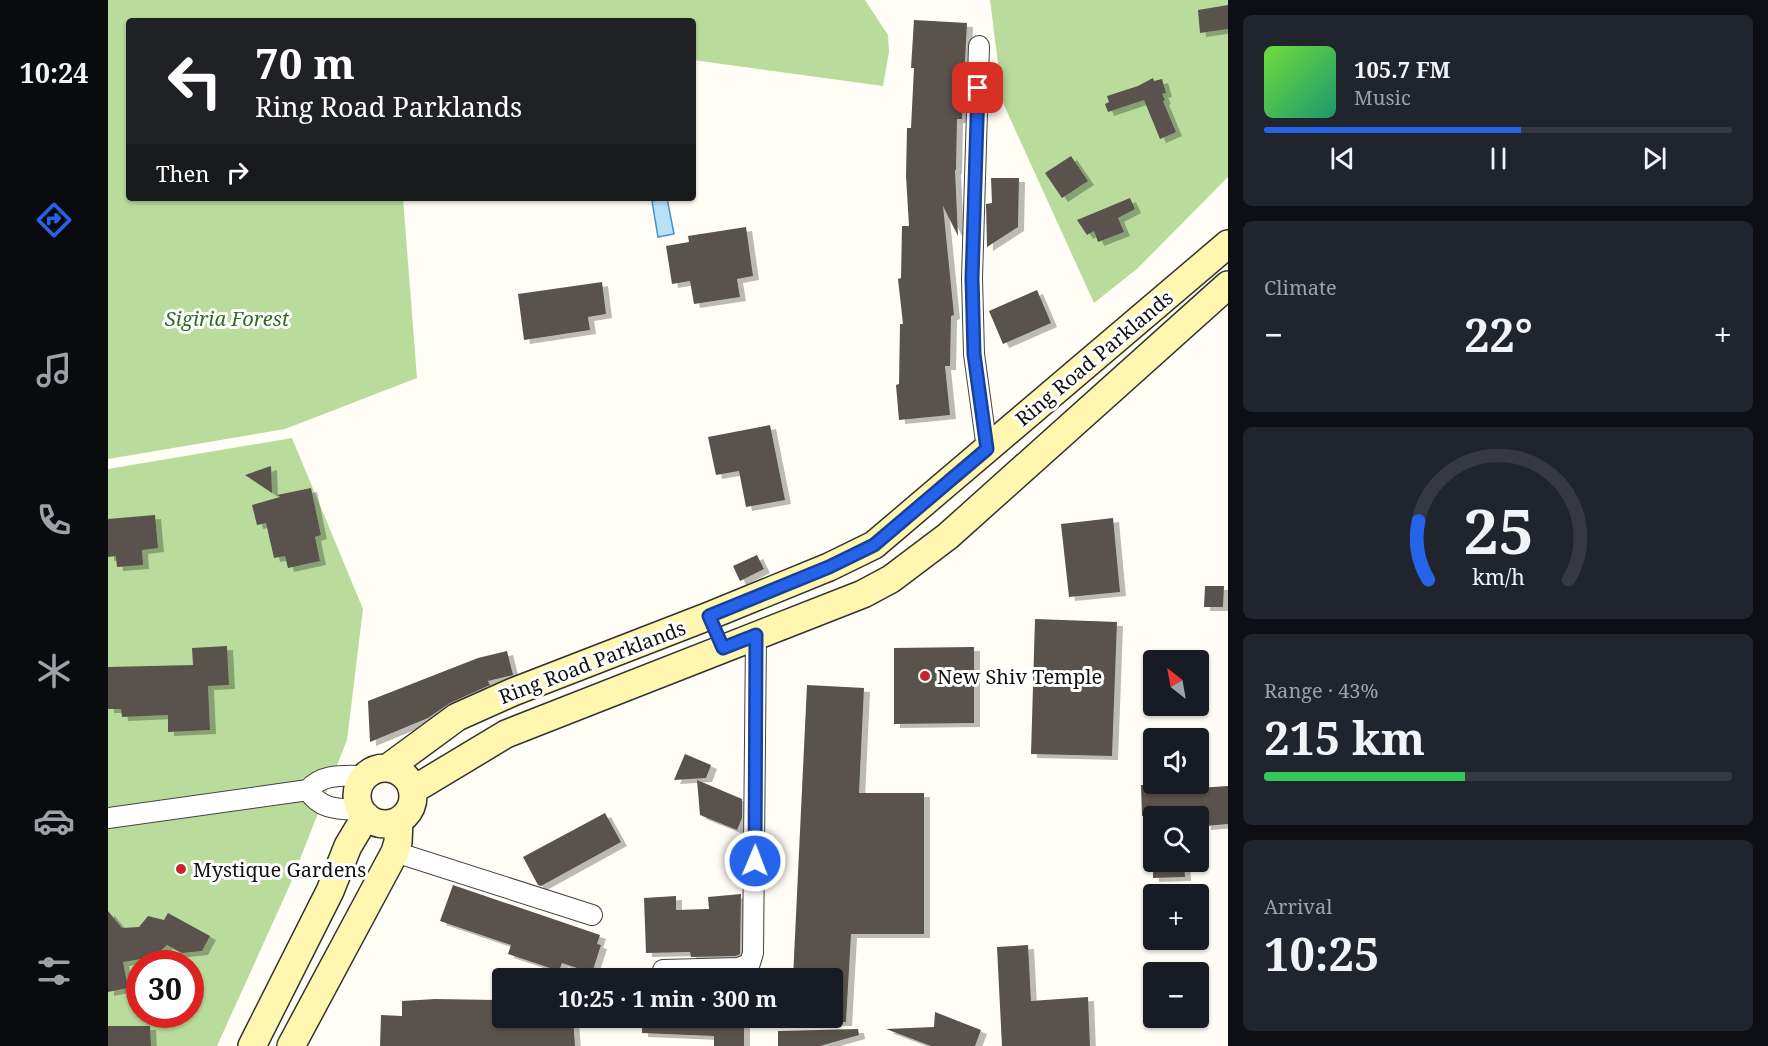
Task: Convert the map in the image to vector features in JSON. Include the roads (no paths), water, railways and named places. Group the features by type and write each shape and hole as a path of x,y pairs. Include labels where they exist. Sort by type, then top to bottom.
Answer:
{"street":[{"path":"979,46 972,278 974,354 987,449"},
{"name":"Ring Road Parklands","path":"377,772 456,717 513,692 829,567 874,545 1228,244"},
{"name":"Ring Road Parklands","path":"414,790 506,734 863,594 891,579 948,536 1228,285"},
{"path":"709,616 723,648"},
{"path":"739,968 750,963 753,953 756,635"},
{"path":"109,816 308,790 313,783 328,777 398,770 405,775 414,790 414,799 411,808 399,821 382,824 363,813 327,807 314,799 308,790"},
{"path":"252,1046 330,891 363,813 357,792 377,772"},
{"path":"291,1046 395,852 399,821"},
{"path":"395,852 592,915"}],"water":[{"path":"652,201 668,201 674,234 658,237"}],"place":[{"name":"New Shiv Temple","path":"925,676"},
{"name":"Mystique Gardens","path":"181,869"}],"park label":[{"name":"Sigiria Forest","path":"227,318"}]}
